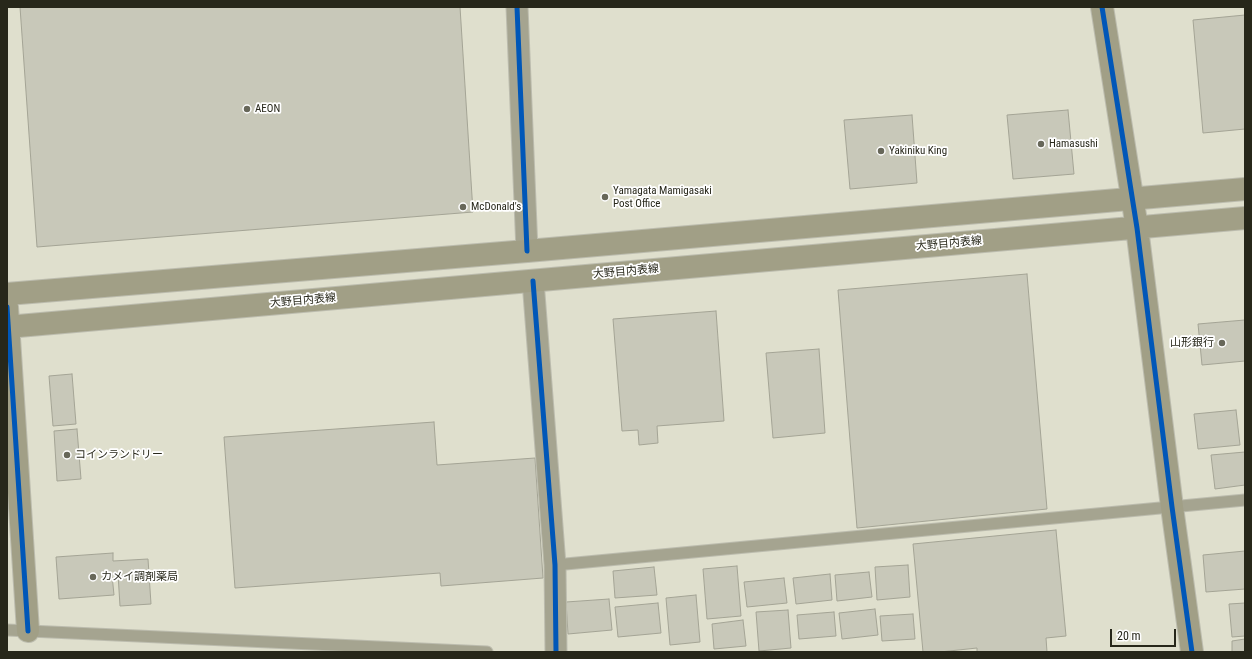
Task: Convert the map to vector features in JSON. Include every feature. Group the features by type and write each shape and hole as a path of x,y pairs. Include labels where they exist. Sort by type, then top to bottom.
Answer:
{"main road":[{"path":"1102,7 1137,228 1192,652"},
{"path":"7,294 1245,189"},
{"name":"大野目内表線","path":"7,320 533,280 1245,218"},
{"path":"7,320 28,630"}],"street":[{"path":"517,7 527,251"},
{"path":"533,280 555,565 556,652"}],"lane":[{"path":"555,565 1245,500"},
{"path":"7,630 487,652"}],"building":[{"name":"AEON","path":"20,7 460,7 473,212 37,247"},
{"path":"1245,15 1245,129 1203,133 1193,20"},
{"name":"Hamasushi","path":"1068,110 1074,174 1013,179 1007,115"},
{"name":"Yakiniku King","path":"912,115 917,183 850,189 844,120"},
{"path":"1027,274 1047,509 857,528 838,290"},
{"path":"716,311 724,421 657,426 658,443 639,445 638,430 622,431 613,319"},
{"name":"山形銀行","path":"1245,320 1245,361 1202,365 1198,324"},
{"path":"819,349 825,433 773,438 766,353"},
{"name":"コインランドリー","path":"72,374 76,424 53,426 49,376"},
{"path":"1236,410 1240,445 1198,449 1194,414"},
{"path":"434,422 437,465 535,458 543,578 441,586 440,573 235,588 224,437"},
{"name":"コインランドリー","path":"77,429 81,479 57,481 54,431"},
{"path":"1245,452 1245,485 1215,489 1211,455"},
{"path":"1056,530 1066,636 1046,638 1047,652 977,652 977,648 940,652 923,652 913,544"},
{"path":"1245,551 1245,589 1206,592 1203,555"},
{"path":"113,553 113,561 148,559 151,604 120,606 118,574 112,575 114,595 59,599 56,557"},
{"path":"908,565 910,597 877,600 875,567"},
{"path":"737,566 741,616 707,619 703,569"},
{"path":"654,567 657,595 615,598 613,571"},
{"path":"869,572 872,597 837,601 835,575"},
{"path":"830,574 832,600 796,604 793,578"},
{"path":"784,578 787,603 747,607 744,582"},
{"path":"696,595 700,642 670,645 666,598"},
{"path":"609,599 612,630 568,634 566,602"},
{"path":"658,603 661,633 618,637 615,607"},
{"path":"1245,603 1245,636 1232,637 1229,604"},
{"path":"875,609 878,635 842,639 839,613"},
{"path":"788,610 791,648 759,651 756,612"},
{"path":"834,612 836,636 799,639 797,615"},
{"path":"913,614 915,639 882,641 880,616"},
{"path":"743,620 746,646 714,649 712,624"},
{"path":"1245,639 1245,652 1232,652 1232,641"}],"cycle path":[{"path":"517,7 527,251"},
{"path":"1102,7 1137,228 1192,652"},
{"path":"533,281 555,565 556,652"},
{"path":"7,307 28,631"}],"place":[{"name":"AEON","path":"247,109"},
{"name":"Hamasushi","path":"1041,144"},
{"name":"Yakiniku King","path":"881,151"},
{"name":"Yamagata Mamigasaki Post Office","path":"605,197"},
{"name":"McDonald's","path":"463,207"},
{"name":"山形銀行","path":"1222,343"},
{"name":"コインランドリー","path":"67,455"},
{"name":"カメイ調剤薬局","path":"93,577"}]}
